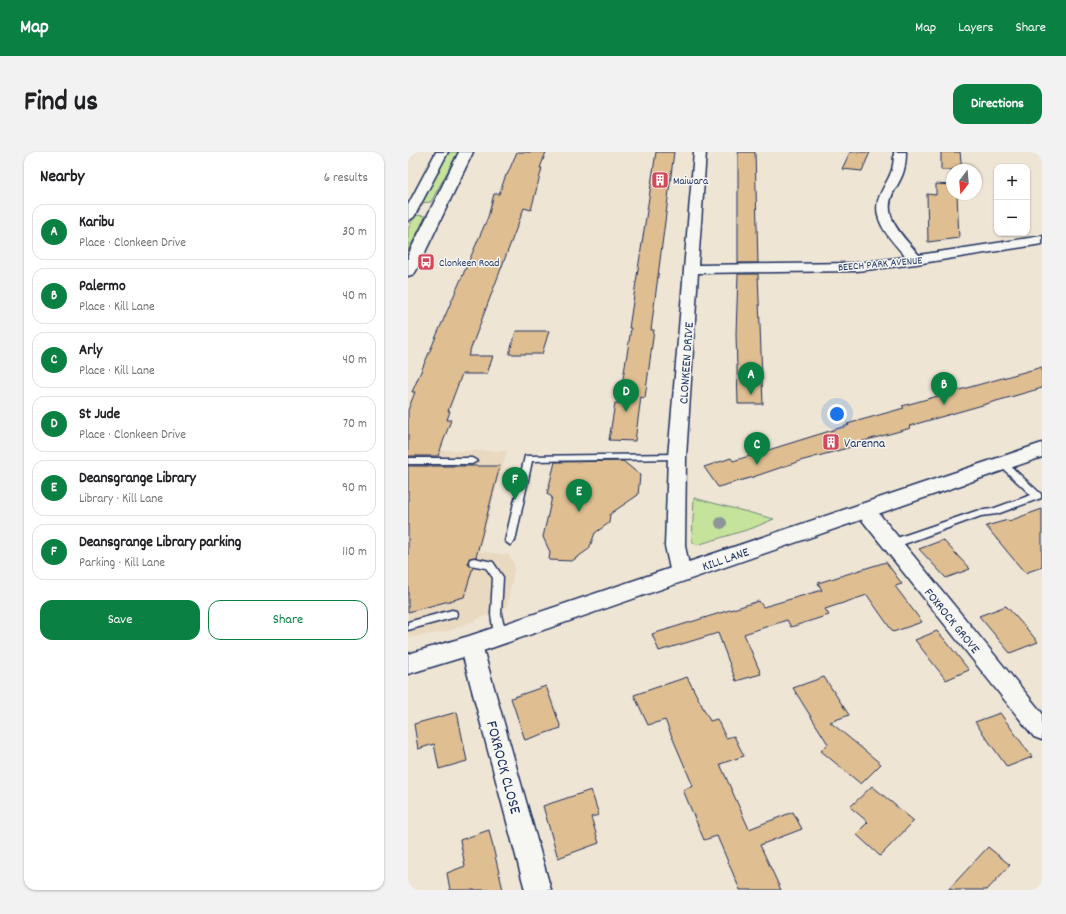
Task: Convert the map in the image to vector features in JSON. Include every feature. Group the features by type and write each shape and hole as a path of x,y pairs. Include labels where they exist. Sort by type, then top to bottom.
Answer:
{"main road":[{"path":"408,271 466,152"},
{"name":"KILL LANE","path":"408,664 471,645 1042,450"}],"street":[{"path":"410,212 442,152"},
{"name":"CLONKEEN DRIVE","path":"681,574 675,546 677,457 700,152"},
{"path":"900,152 898,173 884,199 883,209 885,220 890,229 916,260"},
{"path":"410,212 439,209"},
{"name":"BEECH PARK AVENUE","path":"692,269 857,267 916,260 1042,240"},
{"name":"FOXROCK GROVE","path":"865,510 1042,730"},
{"name":"FOXROCK CLOSE","path":"471,645 538,890"}],"lane":[{"path":"510,541 528,458 677,457"},
{"path":"408,461 472,460"},
{"path":"892,544 980,513 993,512 1038,496 1003,464"},
{"path":"474,562 489,565 498,578 496,614 500,635"},
{"path":"408,626 452,614"}],"shaded area":[{"path":"408,450 507,451 479,551 509,555 515,566 507,607 449,631 408,638"}],"green space":[{"path":"449,152 458,152 431,202 420,203"},
{"path":"415,215 426,216 408,251 408,229"},
{"path":"694,498 774,519 753,528 697,545 692,541"}],"building":[{"path":"517,152 546,152 540,168 542,168 531,210 524,208 468,356 493,356 487,374 462,374 448,411 450,411 447,420 451,420 438,456 408,456 408,410 415,392 412,392 488,217 494,194 499,194"},
{"path":"656,152 674,152 651,330 654,330 645,398 641,397 635,441 609,440 615,403 619,403 628,348 631,328 629,328"},
{"path":"738,152 755,152 758,263 738,263"},
{"path":"850,152 870,152 862,171 842,169"},
{"path":"941,152 960,152 961,164 946,164 946,170 941,170"},
{"path":"936,184 946,185 946,200 957,200 959,238 928,242 927,194 936,195"},
{"path":"738,274 758,274 763,404 738,404 736,334"},
{"path":"516,331 549,331 542,354 509,354"},
{"path":"1042,367 1042,388 909,426 911,428 849,445 851,447 800,461 753,477 718,487 704,467 731,458 733,461 849,425 847,424 904,408 902,406"},
{"path":"623,461 640,475 638,495 610,514 609,523 595,533 589,549 572,561 549,560 550,552 543,537 552,497 547,494 555,462"},
{"path":"408,466 500,466 476,557 470,558 468,562 469,565 473,567 464,597 408,612"},
{"path":"1042,509 1042,567 1025,573 986,526 1009,521"},
{"path":"943,540 970,569 946,578 919,549"},
{"path":"886,562 902,584 895,586 922,622 893,632 867,595 825,609 829,615 791,627 787,620 744,634 761,674 736,681 718,633 659,651 652,634 759,601 763,607 822,590 818,583"},
{"path":"1006,606 1038,642 1010,653 979,616"},
{"path":"937,631 969,670 946,680 915,640"},
{"path":"687,677 710,721 717,719 726,738 734,736 744,756 720,764 749,829 793,812 802,829 760,845 781,890 740,890 717,836 704,840 683,790 693,786 665,720 648,725 634,695"},
{"path":"824,677 849,715 830,722 881,764 861,784 821,751 828,744 793,688"},
{"path":"546,686 561,728 525,740 511,698"},
{"path":"457,712 467,761 439,769 434,744 418,749 414,724"},
{"path":"1000,713 1032,757 1007,767 975,722"},
{"path":"872,786 914,821 880,856 856,834 868,822 850,807"},
{"path":"591,790 599,815 591,817 599,843 558,858 543,806"},
{"path":"489,830 503,890 450,890 447,873 465,866 460,840"},
{"path":"988,847 1010,865 987,890 948,890"}],"place":[{"name":"Maiwara","path":"660,180"},
{"name":"Clonkeen Road","path":"426,262"},
{"name":"Karibu","path":"751,395"},
{"name":"Palermo","path":"944,405"},
{"name":"St Jude","path":"626,412"},
{"name":"Varenna","path":"831,442"},
{"name":"Arly","path":"757,465"},
{"name":"Deansgrange Library parking","path":"515,500"},
{"name":"Deansgrange Library","path":"579,512"}]}
